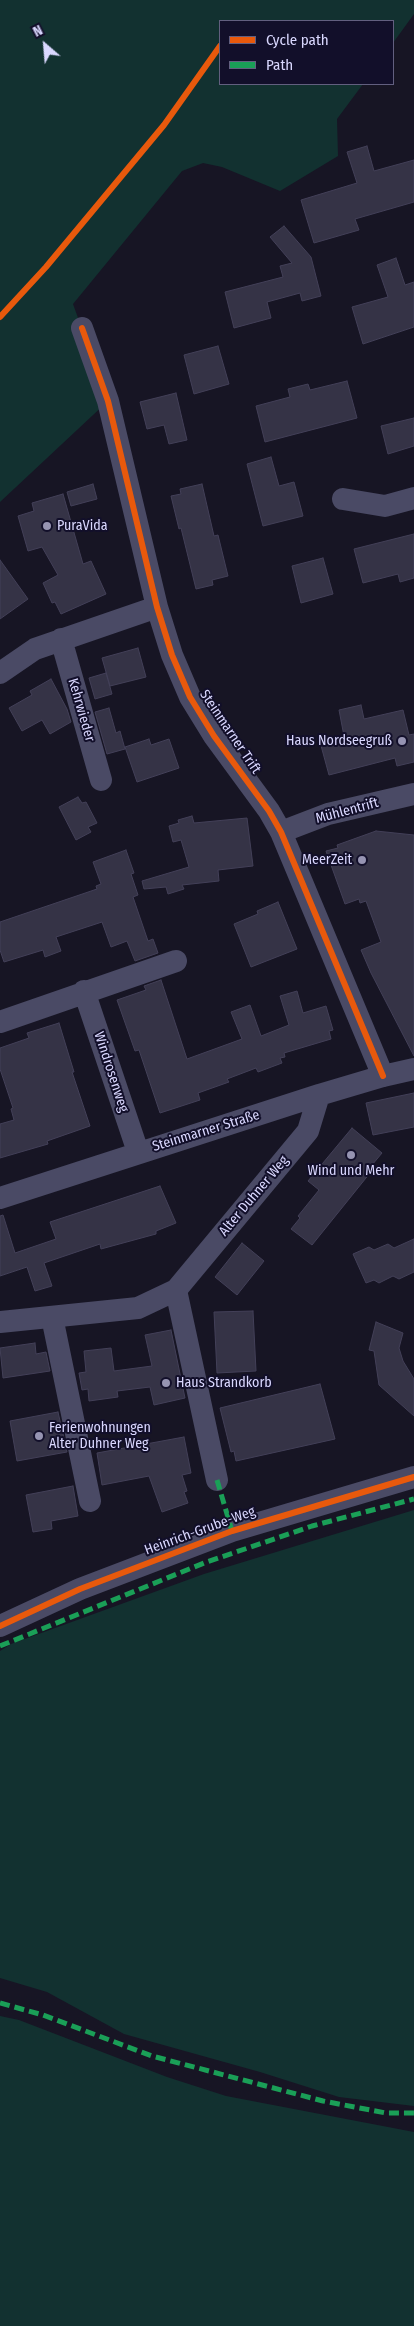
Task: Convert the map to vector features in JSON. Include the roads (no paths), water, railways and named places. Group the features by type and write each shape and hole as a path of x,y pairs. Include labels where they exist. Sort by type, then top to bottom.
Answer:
{"street":[{"name":"Steinmarner Trift","path":"82,328 108,400 157,607 172,655 190,696 214,736 269,810 281,832 383,1076"},
{"path":"343,499 385,506 414,498"},
{"path":"0,673 35,649 157,607"},
{"name":"Kehrwieder","path":"61,639 101,780"},
{"name":"Mühlentrift","path":"281,832 328,814 414,794"},
{"path":"0,1022 176,960"},
{"name":"Windrosenweg","path":"84,992 138,1152"},
{"name":"Steinmarner Straße","path":"0,1198 319,1095 414,1069"},
{"name":"Alter Duhner Weg","path":"0,1322 138,1308 176,1290 308,1131 319,1095"},
{"path":"176,1290 217,1480"},
{"path":"52,1317 90,1501"},
{"name":"Heinrich-Grube-Weg","path":"0,1626 80,1589 232,1531 414,1477"}],"place":[{"name":"PuraVida","path":"47,526"},
{"name":"Haus Nordseegruß","path":"402,741"},
{"name":"MeerZeit","path":"362,860"},
{"name":"Wind und Mehr","path":"351,1155"},
{"name":"Haus Strandkorb","path":"166,1383"},
{"name":"Ferienwohnungen Alter Duhner Weg","path":"39,1436"}]}
